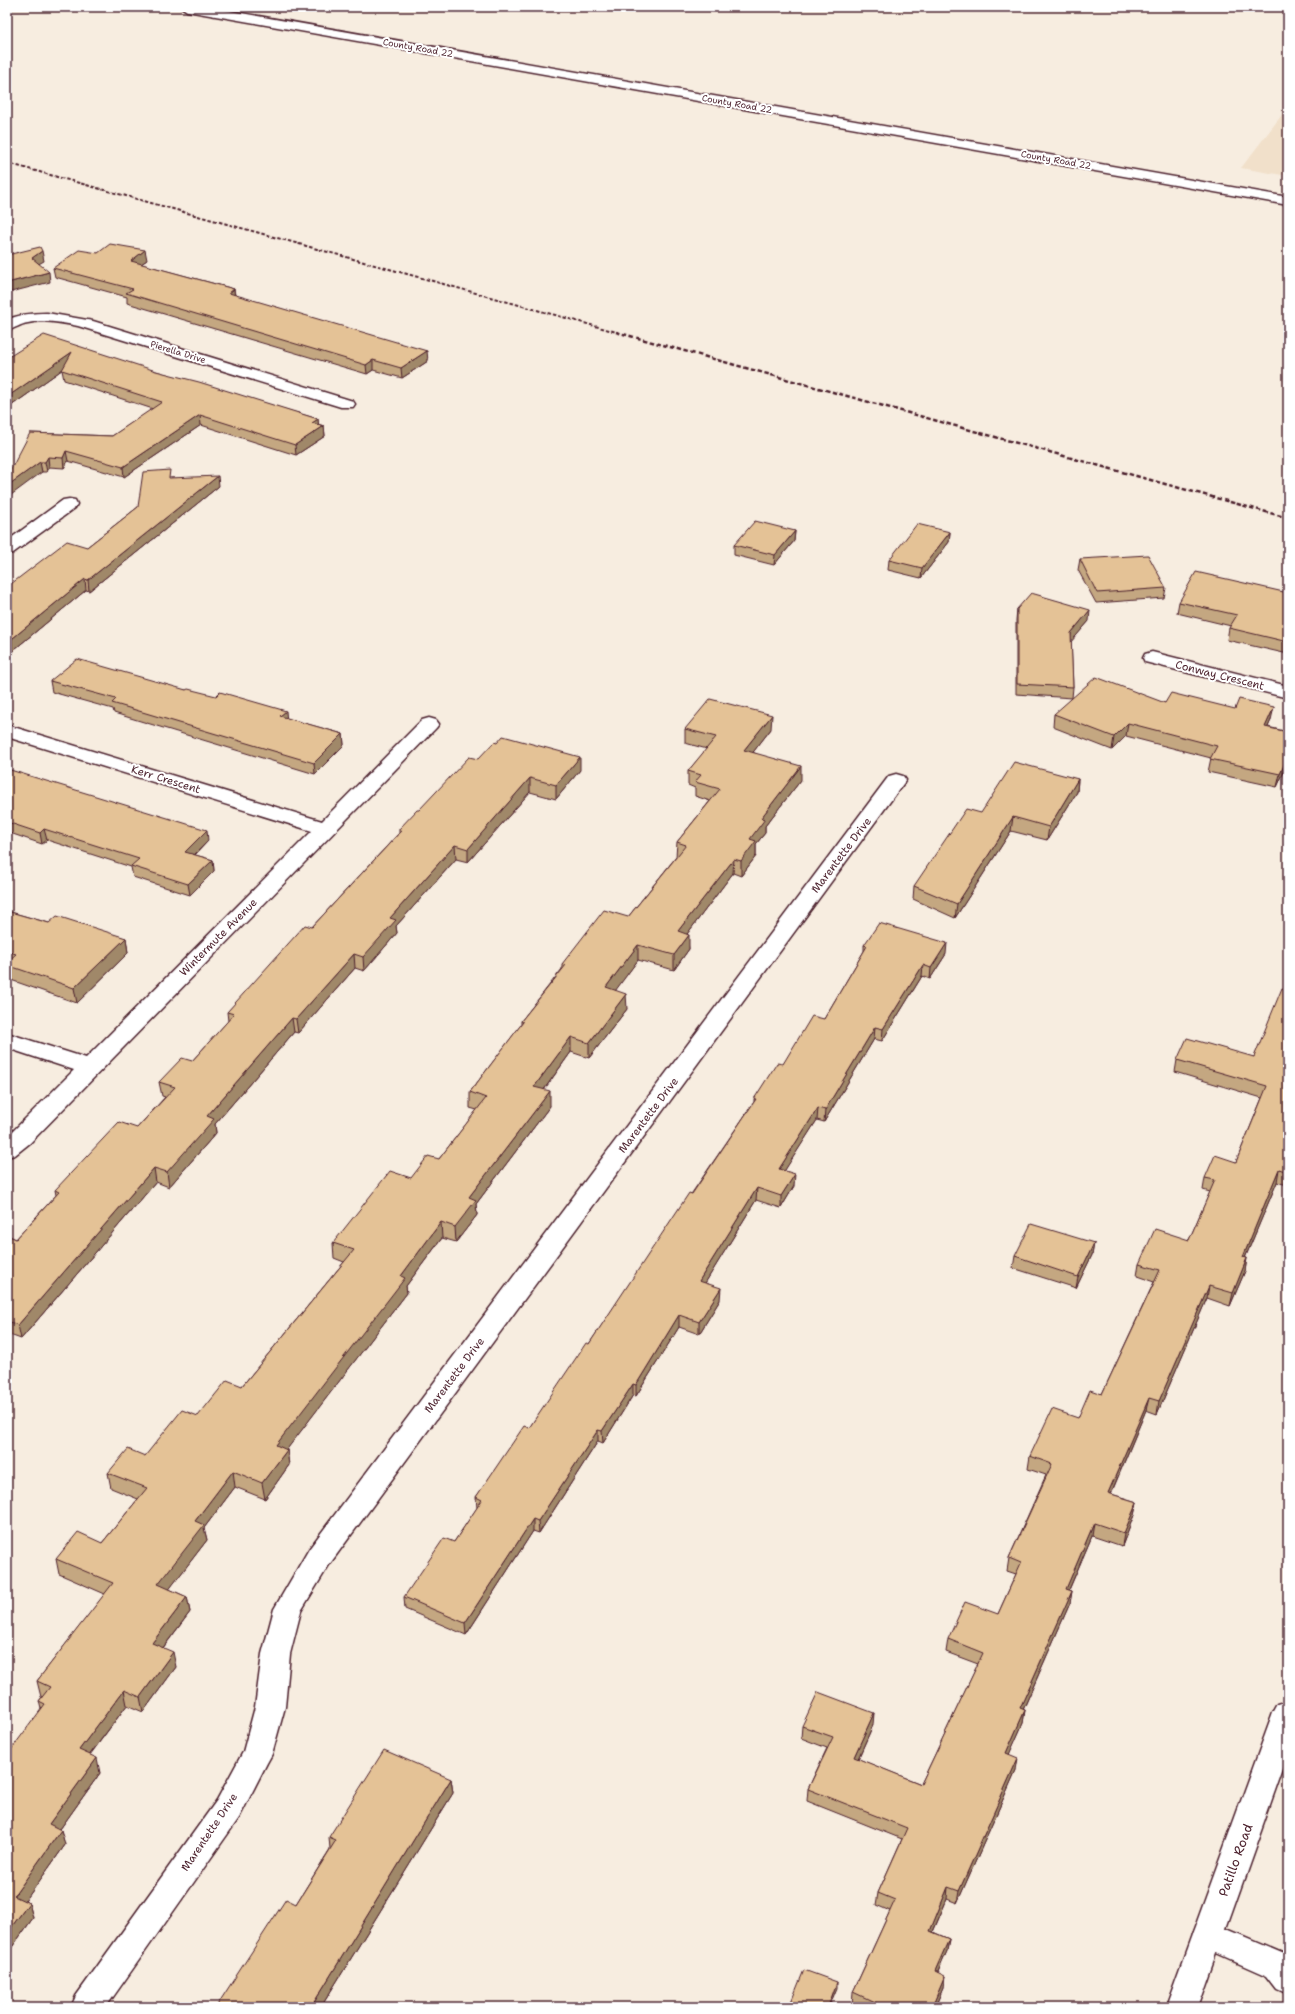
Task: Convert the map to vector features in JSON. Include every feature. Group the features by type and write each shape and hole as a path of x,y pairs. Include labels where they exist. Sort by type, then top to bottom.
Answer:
{"street":[{"name":"County Road 22","path":"187,7 1288,200"},
{"name":"Pierella Drive","path":"7,326 33,317 60,318 74,321 347,404"},
{"path":"7,549 69,504"},
{"name":"Conway Crescent","path":"1152,658 1288,692"},
{"name":"Wintermute Avenue","path":"7,1149 22,1136 88,1067 429,724"},
{"name":"Kerr Crescent","path":"7,731 325,828"},
{"name":"Marentette Drive","path":"87,2007 228,1809 257,1754 270,1707 276,1654 288,1609 319,1558 896,780"},
{"path":"7,1040 88,1067"},
{"name":"Patillo Road","path":"1182,2007 1288,1713"},
{"path":"1208,1935 1285,1968"}],"shaded area":[{"path":"1288,107 1288,176 1241,168"}],"building":[{"path":"110,244 145,250 131,261 234,289 229,293 427,351 401,368 373,360 366,365 126,293 133,289 53,268 79,250 98,253"},
{"path":"40,247 42,251 32,258 49,272 7,283 7,255"},
{"path":"44,335 156,371 199,382 318,419 312,423 324,426 295,445 200,415 123,467 66,451 63,458 48,457 45,462 40,462 7,486 7,477 30,433 112,436 162,402 62,370 72,352 7,397 7,358"},
{"path":"170,470 169,478 218,476 88,580 85,579 7,642 7,587 67,541 87,547 138,507 143,472"},
{"path":"755,521 795,531 775,555 734,545"},
{"path":"917,524 950,532 922,568 889,560"},
{"path":"1148,555 1166,588 1097,593 1080,559"},
{"path":"1196,572 1288,593 1288,642 1229,628 1237,615 1179,602"},
{"path":"1031,593 1090,610 1071,633 1073,687 1017,684 1017,609"},
{"path":"77,659 186,690 188,689 216,696 220,692 286,711 280,716 343,734 314,763 112,703 116,699 50,681"},
{"path":"1096,677 1165,703 1171,693 1235,709 1239,699 1274,707 1265,727 1288,732 1288,756 1280,774 1210,759 1217,746 1128,723 1114,737 1054,714"},
{"path":"710,699 772,715 744,750 801,766 761,818 765,819 750,839 756,841 741,861 734,859 678,931 689,935 674,955 638,945 606,987 626,994 589,1043 571,1037 534,1087 550,1091 469,1197 476,1200 455,1227 441,1222 401,1276 405,1278 276,1445 287,1450 262,1483 233,1471 195,1521 204,1525 158,1584 187,1597 152,1643 173,1652 140,1697 124,1690 79,1750 97,1758 49,1824 61,1830 14,1896 29,1903 7,1933 7,1755 45,1704 39,1701 50,1687 37,1681 113,1583 56,1559 78,1532 102,1543 147,1488 108,1473 128,1449 145,1456 182,1410 198,1416 227,1380 242,1386 354,1250 333,1243 390,1171 411,1178 428,1156 439,1159 486,1098 470,1092 523,1022 521,1021 566,965 562,964 604,910 628,917 686,845 677,842 720,789 695,782 701,775 688,771 716,737 685,729"},
{"path":"503,736 580,757 556,785 530,778 468,849 455,845 390,918 396,920 363,957 354,954 296,1019 292,1018 207,1116 214,1119 167,1172 154,1168 18,1325 7,1321 7,1235 16,1239 59,1192 55,1190 119,1122 137,1128 175,1087 159,1082 182,1058 192,1061 234,1014 227,1012 305,925 312,927 402,830 399,829 469,757 478,759 494,742 497,743"},
{"path":"1014,762 1078,779 1049,827 1013,817 957,904 914,886 966,809 981,813"},
{"path":"7,769 207,830 185,852 213,860 188,884 131,866 139,859 44,829 40,833 7,822"},
{"path":"7,911 49,923 57,916 126,938 74,988 7,965 7,962 16,954 7,951"},
{"path":"879,923 947,943 931,968 923,965 883,1029 875,1027 825,1110 818,1108 779,1169 795,1174 781,1196 757,1188 699,1281 721,1288 699,1322 679,1315 636,1385 633,1384 602,1431 598,1430 538,1521 533,1519 465,1623 404,1597 444,1538 454,1542 482,1500 476,1497 524,1426 529,1428 586,1343 589,1344 689,1193 692,1194 756,1099 754,1099 777,1063 783,1064 812,1016 824,1019 867,946 864,945"},
{"path":"1282,988 1288,990 1288,1172 1279,1169 1243,1257 1247,1258 1233,1293 1209,1286 1159,1401 1149,1398 1108,1493 1137,1502 1124,1533 1094,1523 1066,1589 1072,1591 1020,1708 1025,1710 1006,1753 1018,1758 959,1891 948,1887 930,1931 949,1939 935,1971 945,1976 932,2007 885,2007 853,1992 895,1900 878,1893 907,1828 808,1789 833,1737 802,1726 818,1692 874,1713 854,1757 921,1784 983,1653 948,1639 965,1602 998,1614 1021,1563 1009,1558 1052,1464 1030,1456 1052,1409 1078,1418 1090,1390 1102,1394 1160,1270 1139,1264 1155,1229 1189,1240 1215,1180 1205,1178 1215,1155 1236,1162 1267,1086 1177,1060 1187,1038 1254,1057"},
{"path":"1031,1224 1094,1243 1078,1277 1015,1256"},
{"path":"384,1750 451,1779 313,2004 309,2002 306,2007 216,2007 286,1899 296,1904 336,1840 329,1837"},
{"path":"804,1970 837,1982 828,2007 789,2007"}],"railway":[{"path":"7,163 620,333"},
{"path":"616,332 1288,518"}]}
